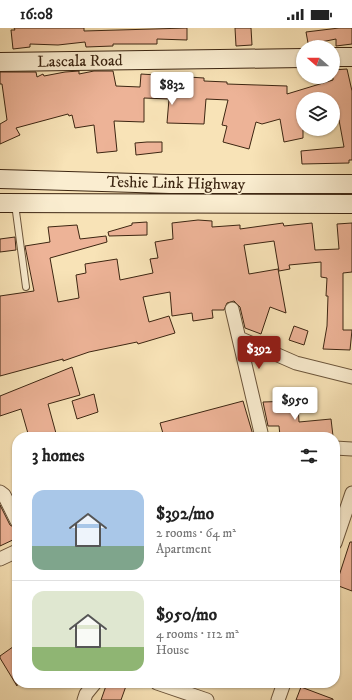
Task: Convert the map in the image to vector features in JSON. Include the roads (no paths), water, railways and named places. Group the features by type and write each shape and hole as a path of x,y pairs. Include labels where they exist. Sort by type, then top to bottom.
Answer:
{"main road":[{"path":"340,57 352,57"},
{"name":"Lascala Road","path":"0,62 296,58"},
{"name":"Teshie Link Highway","path":"0,179 170,184 352,184"},
{"name":"Teshie Link Highway","path":"8,203 352,204"}],"street":[{"path":"232,309 261,432"},
{"path":"239,338 296,363 352,377"},
{"path":"340,448 352,449"},
{"path":"0,492 4,494 12,511"},
{"path":"340,528 352,493"},
{"path":"0,559 12,553"},
{"path":"84,700 86,694 91,688"},
{"path":"172,688 207,700"},
{"path":"278,700 282,688"}],"lane":[{"path":"8,203 26,288"}]}
